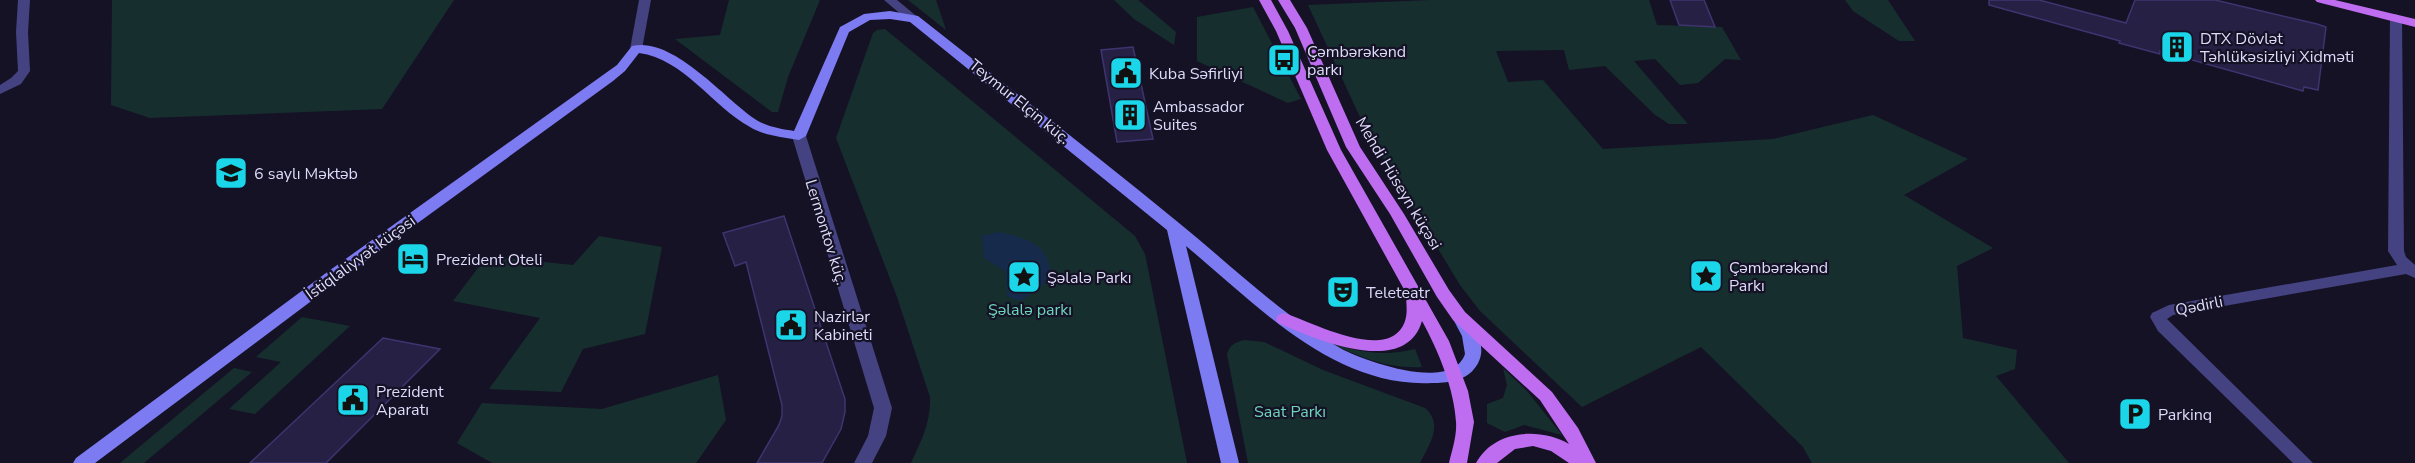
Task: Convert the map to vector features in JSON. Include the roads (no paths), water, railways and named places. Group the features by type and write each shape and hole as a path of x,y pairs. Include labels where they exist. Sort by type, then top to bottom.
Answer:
{"main road":[{"path":"1265,0 1282,30 1334,150 1431,320 1454,374 1464,422 1463,444 1458,463"},
{"name":"Mehdi Hüseyn küçəsi","path":"1284,0 1301,28 1353,147 1397,214 1443,293 1459,316 1546,396 1572,433 1587,463"},
{"path":"2321,0 2415,23"},
{"path":"2354,0 2415,15"},
{"path":"636,50 652,51 670,58 764,130 799,136 844,30 868,17 890,15 914,19"},
{"name":"Teymur Elçin küç.","path":"914,19 1174,226"},
{"name":"İstiqlaliyyət küçəsi","path":"82,463 332,277 615,73 636,50"},
{"path":"1174,226 1284,319 1323,346 1380,371 1415,379 1454,374 1470,364 1474,354 1474,342 1459,316"},
{"path":"1174,226 1230,463"},
{"path":"1284,319 1341,342 1369,346 1384,345 1402,338 1414,324 1416,307 1412,286"},
{"path":"1485,463 1508,445 1523,439 1536,438 1561,447 1581,463"}],"street":[{"path":"0,90 16,81 24,71 22,32 24,0"},
{"path":"636,50 639,23 645,0"},
{"path":"891,0 914,19"},
{"path":"2396,18 2396,251 2399,259 2412,270"},
{"name":"Lermontov küç.","path":"799,136 883,408 877,436 863,463"},
{"name":"Qədirli","path":"2304,463 2163,327 2158,318 2169,309 2412,270"}],"water":[{"path":"999,232 1028,240 1042,250 1046,257 1051,279 1020,301 1007,296 1006,272 984,258 982,236"}],"place":[{"name":"DTX Dövlət Təhlükəsizliyi Xidməti","path":"2177,47"},
{"name":"Çəmbərəkənd parkı","path":"1284,60"},
{"name":"Kuba Səfirliyi","path":"1126,73"},
{"name":"Ambassador Suites","path":"1130,115"},
{"name":"6 saylı Məktəb","path":"231,173"},
{"name":"Prezident Oteli","path":"413,259"},
{"name":"Çəmbərəkənd Parkı","path":"1706,276"},
{"name":"Şəlalə Parkı","path":"1024,277"},
{"name":"Teleteatr","path":"1343,292"},
{"name":"Nazirlər Kabineti","path":"791,325"},
{"name":"Prezident Aparatı","path":"353,400"},
{"name":"Parkinq","path":"2135,414"}],"park label":[{"name":"Şəlalə parkı","path":"1030,309"},
{"name":"Saat Parkı","path":"1290,411"}]}
